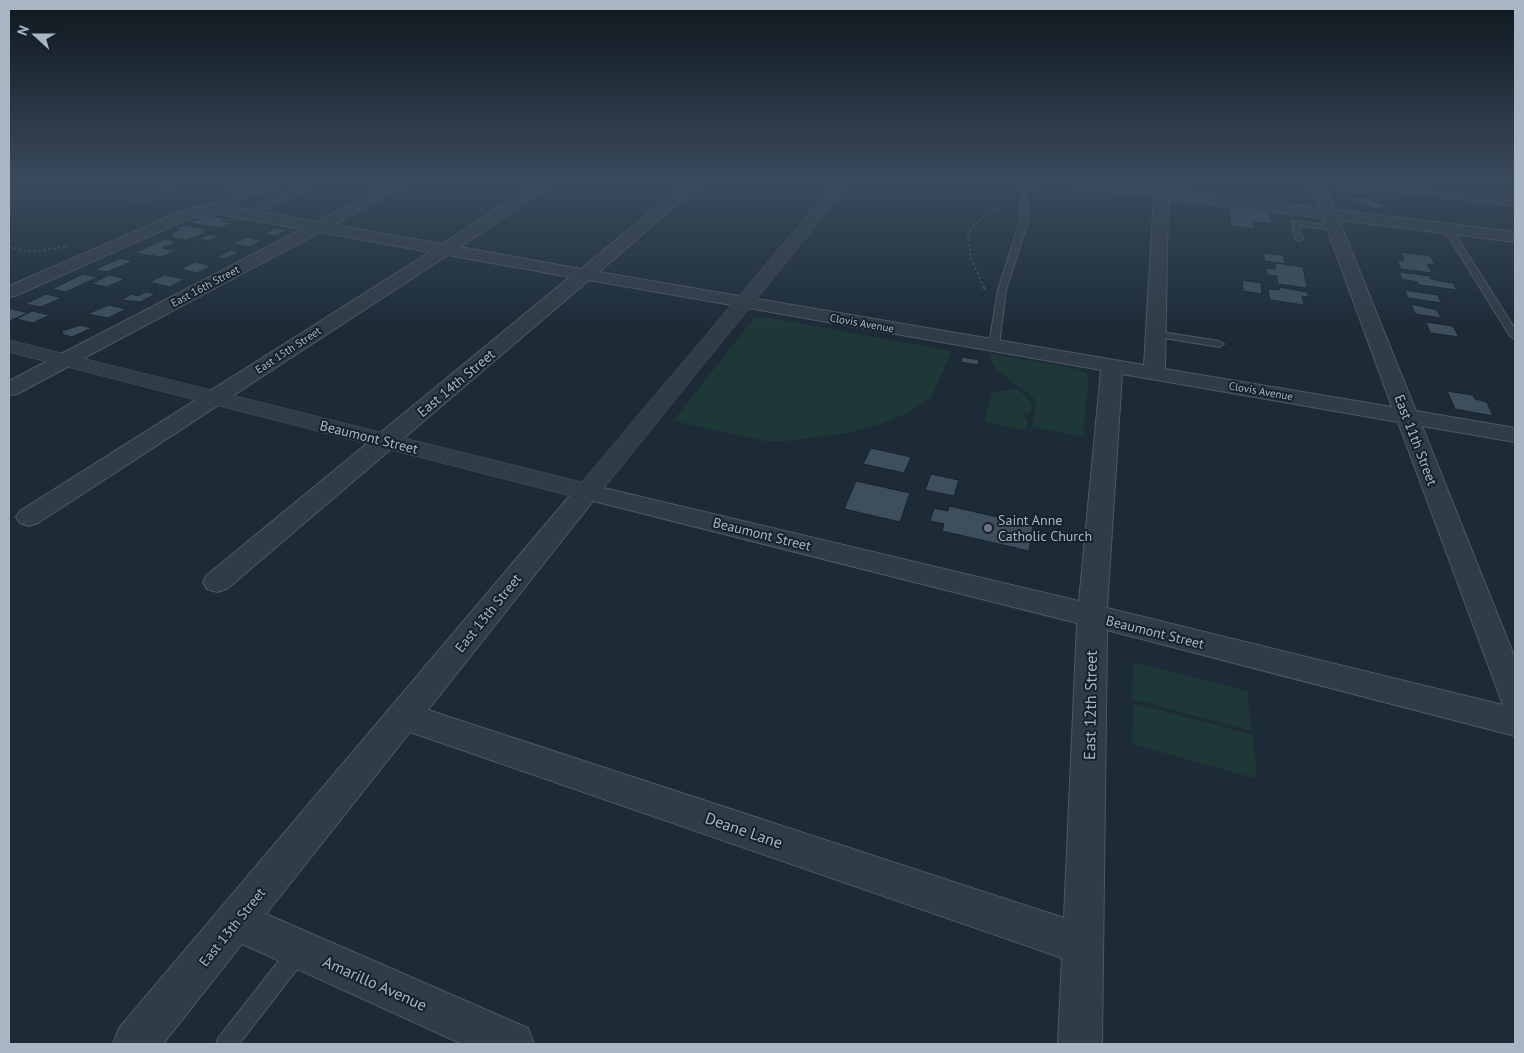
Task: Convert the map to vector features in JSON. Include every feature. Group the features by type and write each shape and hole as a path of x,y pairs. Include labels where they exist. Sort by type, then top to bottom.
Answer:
{"street":[{"path":"9,292 146,232"},
{"name":"East 16th Street","path":"9,389 308,232"},
{"name":"Clovis Avenue","path":"349,232 994,346 1515,435"},
{"name":"East 15th Street","path":"30,517 470,232"},
{"name":"East 14th Street","path":"217,582 387,442 635,232"},
{"name":"East 13th Street","path":"135,1044 803,232"},
{"path":"1154,373 1159,232"},
{"name":"East 11th Street","path":"1336,232 1515,697"},
{"path":"1482,232 1515,236"},
{"name":"Beaumont Street","path":"9,346 387,442 1515,722"},
{"name":"East 12th Street","path":"1080,1044 1092,616 1112,366"},
{"name":"Deane Lane","path":"404,716 1084,945"},
{"name":"Amarillo Avenue","path":"237,921 512,1044"}],"lane":[{"path":"994,346 998,304 1021,232"},
{"path":"1297,232 1299,239"},
{"path":"1450,232 1515,336"},
{"path":"1155,334 1219,344"},
{"path":"226,1044 300,950"}],"path":[{"path":"970,232 968,234 972,258 998,314"},
{"path":"9,247 35,252 76,244"},
{"path":"1031,537 1048,541"}],"green space":[{"path":"765,317 952,351 931,398 908,413 881,424 847,433 787,441 764,441 673,421 753,319"},
{"path":"988,353 1079,369 1089,376 1083,437 1032,427 1036,405 1033,397 995,369"},
{"path":"1017,389 1026,396 1032,405 1030,413 1023,416 1028,419 1026,431 984,422 992,392"},
{"path":"1133,662 1248,691 1251,731 1132,699"},
{"path":"1133,703 1253,735 1257,779 1132,744"}],"building":[{"path":"174,232 208,233 186,240 169,237 173,235 170,234"},
{"path":"267,232 283,232 275,236 263,234"},
{"path":"209,234 219,236 209,241 199,239"},
{"path":"246,237 262,240 250,247 232,244"},
{"path":"165,239 178,242 162,248 175,251 161,257 134,253"},
{"path":"231,250 240,252 224,259 215,258"},
{"path":"1401,252 1430,256 1435,265 1427,264 1432,273 1401,269 1397,260 1404,261"},
{"path":"1263,253 1283,255 1285,264 1265,261"},
{"path":"120,258 133,261 107,272 94,270"},
{"path":"195,262 212,266 197,273 180,269"},
{"path":"1275,263 1303,267 1307,288 1278,284 1277,276 1267,275 1266,268 1276,269"},
{"path":"1399,272 1430,276 1431,279 1453,283 1457,290 1419,285 1417,282 1402,279"},
{"path":"83,274 98,277 66,292 52,289"},
{"path":"109,275 125,279 107,287 91,284"},
{"path":"164,275 185,279 170,287 149,282"},
{"path":"1242,280 1261,283 1262,294 1243,291"},
{"path":"1279,287 1307,292 1309,297 1302,296 1304,305 1270,300 1268,289 1279,290"},
{"path":"1405,290 1438,295 1441,303 1408,298"},
{"path":"146,292 156,294 140,302 121,300 132,294 138,296"},
{"path":"46,294 62,298 41,307 25,304"},
{"path":"1411,304 1437,310 1441,318 1415,314"},
{"path":"109,305 126,309 108,318 87,314"},
{"path":"9,308 28,313 9,321"},
{"path":"32,311 50,315 33,323 16,319"},
{"path":"1426,322 1453,326 1459,337 1430,333"},
{"path":"80,325 92,328 72,337 60,334 63,333 59,332"},
{"path":"962,357 979,360 978,365 961,362"},
{"path":"1447,391 1473,395 1475,399 1487,402 1493,416 1455,409"},
{"path":"871,448 911,457 904,473 863,464"},
{"path":"931,474 959,480 954,496 925,490"},
{"path":"856,481 910,493 900,522 844,509"},
{"name":"Saint Anne Catholic Church","path":"949,506 1033,525 1029,551 942,531 944,524 930,521 934,508 948,511"}],"place":[{"name":"Saint Anne Catholic Church","path":"988,528"}]}
